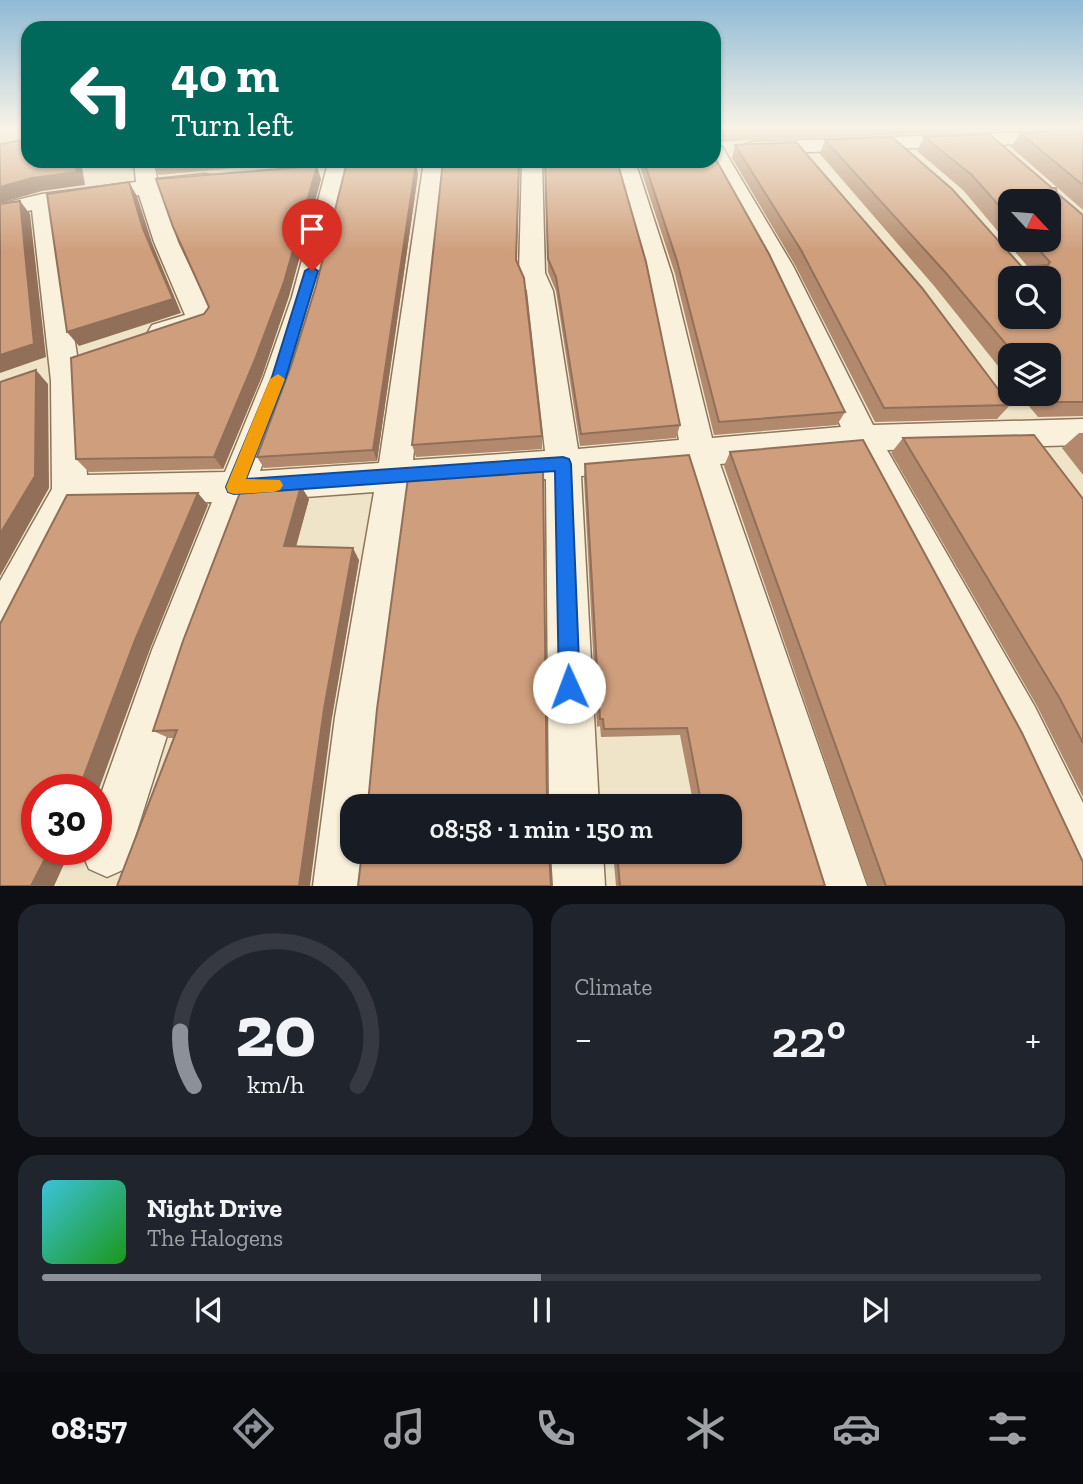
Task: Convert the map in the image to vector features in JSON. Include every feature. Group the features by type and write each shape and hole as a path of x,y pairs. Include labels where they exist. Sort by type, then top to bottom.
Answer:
{"street":[{"path":"112,835 173,650 234,487 279,377 305,297 338,169"},
{"path":"339,886 358,717 394,477 430,169"},
{"path":"532,169 532,273 540,291 563,464 574,794"},
{"path":"627,169 659,275 698,450 841,886"},
{"path":"725,169 780,266 863,438 1019,723 1083,858"},
{"path":"818,169 822,174"},
{"path":"0,211 145,174 231,177"},
{"path":"139,339 201,319 169,248 145,174"},
{"path":"0,621 70,490 72,444 65,364 42,201"},
{"path":"70,490 234,487 394,477 863,438 1083,432"},
{"path":"578,864 579,886"}],"building":[{"path":"0,169 77,169 77,172 32,178 0,187"},
{"path":"276,169 316,169 284,282 214,457 76,459 71,358 204,314 209,307 173,227 156,179"},
{"path":"345,169 415,169 373,450 257,457 291,366 316,286"},
{"path":"442,169 519,169 516,260 524,278 542,436 412,445"},
{"path":"545,169 619,169 646,262 680,425 581,434 556,277 548,259"},
{"path":"647,169 721,169 769,254 845,412 719,422 677,261"},
{"path":"750,169 820,169 922,288 998,389 998,405 884,408 801,250"},
{"path":"852,169 929,169 952,189 998,240 998,252 1009,252 1021,266 998,266 998,329 1061,329 1061,266 1035,266 1048,265 1050,262 1041,252 1061,252 1061,196 1083,215 1083,402 1061,402 1061,343 1005,343"},
{"path":"965,169 1030,169 1052,188 1056,188 998,189 998,204"},
{"path":"1064,169 1083,169 1083,185"},
{"path":"129,182 143,229 173,299 67,332 47,194"},
{"path":"20,201 34,344 0,355 0,204"},
{"path":"36,370 35,476 0,534 0,382"},
{"path":"1034,435 1083,499 1083,743 1059,697 903,438"},
{"path":"863,440 1022,733 1083,862 1083,886 886,886 730,452"},
{"path":"689,455 825,886 620,886 618,864 742,864 742,794 700,794 687,728 604,729 603,719 600,719 585,464"},
{"path":"543,468 547,794 369,794 377,709 408,478"},
{"path":"301,486 284,546 353,548 324,709 299,886 117,886 177,730 153,731 183,641 241,490"},
{"path":"198,493 135,640 85,774 21,774 21,865 42,865 31,886 0,886 0,624 67,495"},
{"path":"361,864 550,864 551,886 358,886"}],"slow traffic":[{"path":"274,485 234,487 278,379"}],"route":[{"path":"312,271 279,377 234,487 563,464 569,687"}]}
